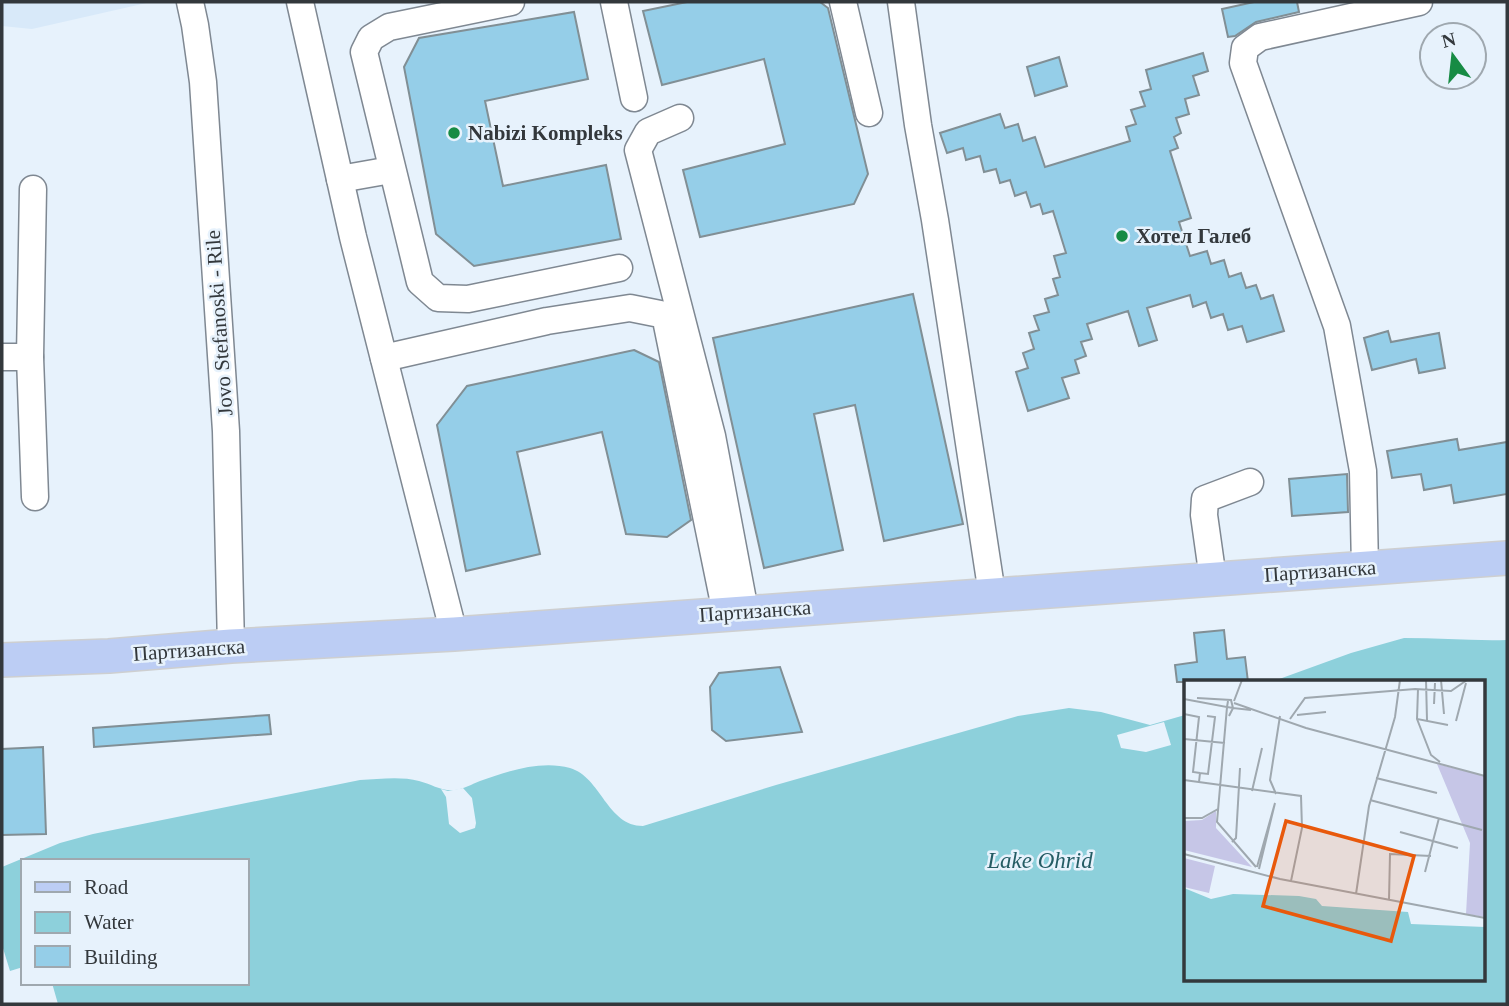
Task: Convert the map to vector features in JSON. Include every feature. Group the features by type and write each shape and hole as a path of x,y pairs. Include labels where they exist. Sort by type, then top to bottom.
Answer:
{"main road":[{"name":"Партизанска","path":"2,660 109,656 231,646 454,634 1507,558"}],"street":[{"name":"Jovo Stefanoski - Rile","path":"190,2 203,82 226,431 231,646"},
{"path":"300,2 340,179 454,634"},
{"path":"511,2 389,27 371,38 365,52 391,170 420,282 438,298 468,299 619,268"},
{"path":"614,2 634,98"},
{"path":"843,2 869,113"},
{"path":"901,2 992,594"},
{"path":"1365,568 1363,471 1337,326 1242,63 1245,48 1260,37 1419,2"},
{"path":"680,118 648,132 638,150 712,436 736,612"},
{"path":"340,179 391,170"},
{"path":"33,189 30,357 35,497"},
{"path":"384,358 547,321 630,308 666,315 736,612"},
{"path":"2,357 30,357"},
{"path":"1213,579 1204,515 1205,499 1250,482"}],"shaded area":[{"path":"2,2 151,2 32,29 2,26"}],"water":[{"name":"Lake Ohrid","path":"1404,638 1507,640 1507,1004 2,1004 2,867 21,859 21,985 248,985 248,859 21,859 60,843 360,780 405,779 455,790 513,770 548,765 570,768 581,773 621,818 631,824 643,826 1018,716 1069,708 1101,712 1150,725 1184,715 1184,982 1484,982 1484,680 1277,680 1351,653"}],"pier":[{"path":"1164,722 1171,745 1146,752 1121,748 1117,735"},
{"path":"463,788 472,798 476,823 475,828 460,833 449,824 446,797 441,789 448,791"},
{"path":"2,945 10,971 21,968 21,985 53,985 58,1004 2,1004"}],"building":[{"path":"687,2 820,2 828,8 868,174 854,204 700,237 683,170 785,144 764,59 662,85 643,11"},
{"path":"1254,2 1297,2 1299,12 1256,22 1235,36 1228,37 1222,9"},
{"name":"Nabizi Kompleks","path":"574,12 588,79 485,101 503,186 606,165 621,239 474,266 436,234 404,67 419,38"},
{"name":"Хотел Галеб","path":"1203,53 1208,71 1193,76 1199,95 1185,99 1189,114 1176,118 1181,133 1174,137 1178,148 1170,151 1191,218 1179,222 1190,256 1207,251 1211,264 1224,260 1229,277 1241,273 1246,288 1256,285 1261,299 1273,295 1284,331 1247,342 1242,326 1228,330 1223,314 1211,318 1206,302 1193,307 1190,295 1147,308 1157,340 1139,346 1128,311 1087,324 1092,339 1081,342 1086,356 1075,360 1079,373 1062,378 1069,398 1028,411 1016,372 1028,368 1023,353 1034,349 1029,333 1039,330 1034,316 1049,312 1045,299 1058,295 1053,279 1060,277 1054,256 1066,253 1053,211 1043,214 1040,204 1031,207 1026,192 1015,196 1010,180 1000,183 996,169 984,172 980,156 966,160 963,148 947,153 940,133 1000,114 1005,128 1018,124 1023,141 1035,137 1045,167 1130,141 1126,127 1136,124 1131,110 1145,106 1140,92 1151,89 1146,70"},
{"path":"1059,57 1067,86 1035,96 1027,67"},
{"path":"913,294 963,524 884,541 855,405 814,414 843,550 764,568 713,338"},
{"path":"1388,331 1391,342 1439,333 1445,368 1419,373 1416,359 1372,370 1364,338"},
{"path":"634,350 659,362 691,520 667,537 626,534 602,432 517,452 540,554 466,571 437,425 467,386"},
{"path":"1457,439 1459,450 1507,442 1507,494 1454,503 1451,485 1424,490 1421,474 1392,478 1387,451"},
{"path":"1347,474 1348,512 1292,516 1289,479"},
{"path":"1224,630 1227,659 1245,657 1248,680 1177,682 1175,665 1197,662 1194,633"},
{"path":"780,667 802,732 726,741 712,730 710,687 719,673"},
{"path":"269,715 271,734 94,747 93,728"},
{"path":"43,747 46,834 2,835 2,749"}],"place":[{"name":"Nabizi Kompleks","path":"454,133"},
{"name":"Хотел Галеб","path":"1122,236"}]}
